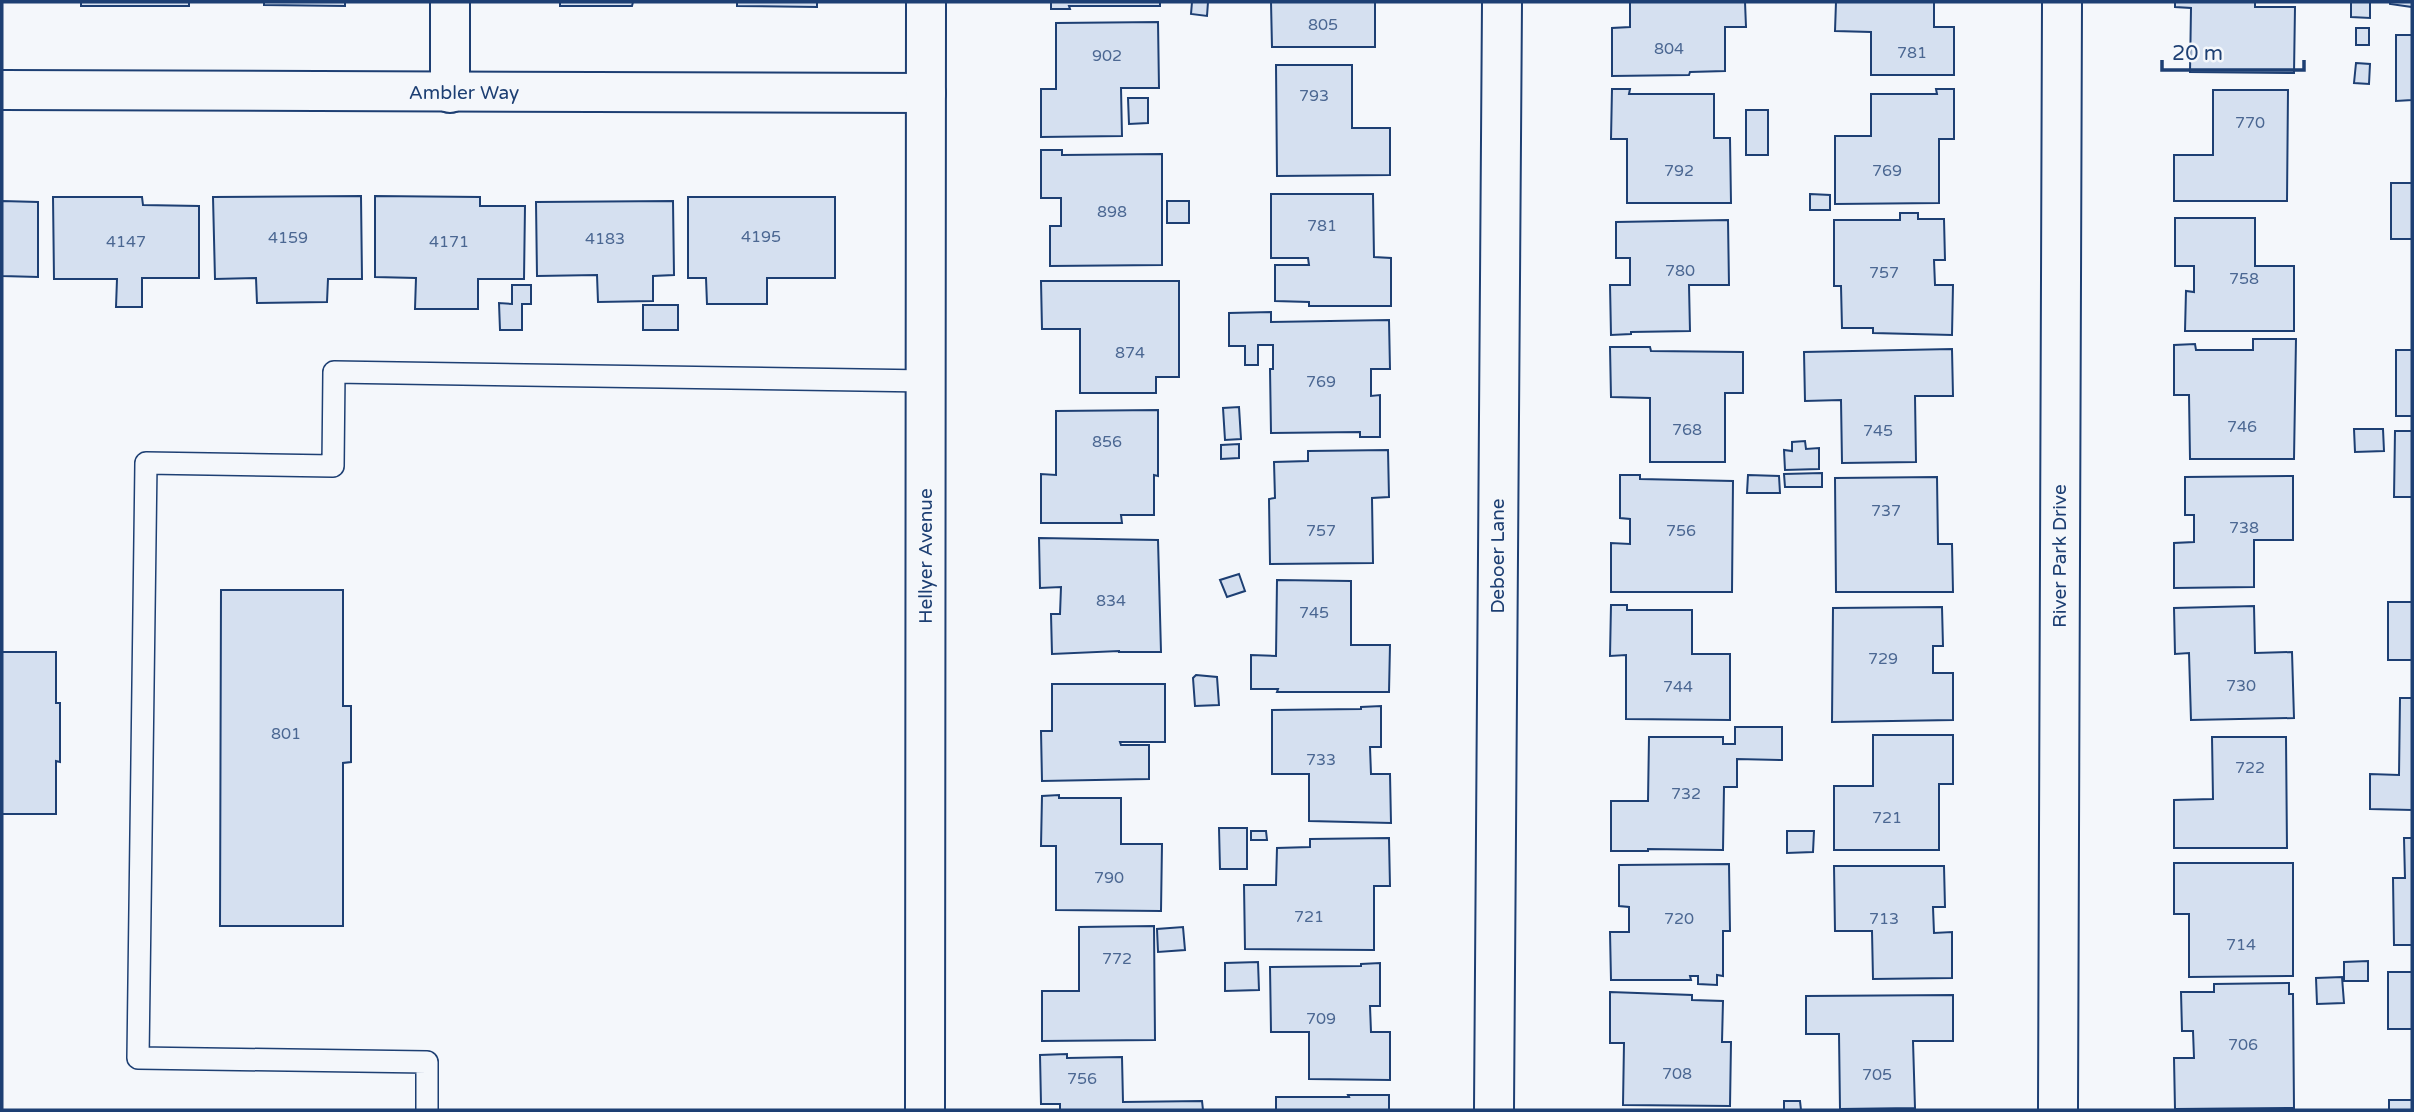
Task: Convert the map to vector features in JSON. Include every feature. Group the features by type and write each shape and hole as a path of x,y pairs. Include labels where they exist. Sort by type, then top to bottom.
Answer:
{"street":[{"path":"450,2 450,93"},
{"name":"Hellyer Avenue","path":"925,1110 926,2"},
{"name":"Deboer Lane","path":"1494,1110 1502,2"},
{"name":"River Park Drive","path":"2058,1110 2062,2"},
{"name":"Ambler Way","path":"2,90 926,93"}],"lane":[{"path":"427,1110 427,1062 138,1058 146,463 333,466 334,372 927,381"}],"building":[{"path":"81,2 189,2 189,6 81,6"},
{"path":"264,2 345,2 345,6 264,5"},
{"path":"560,2 633,2 632,6 560,6"},
{"path":"737,2 817,2 817,7 737,6"},
{"path":"1051,2 1160,2 1160,6 1069,6 1070,9 1051,9"},
{"path":"1192,2 1208,2 1207,16 1191,14"},
{"path":"1271,2 1375,2 1375,47 1272,47"},
{"path":"1630,2 1745,2 1746,27 1725,27 1725,71 1690,72 1689,75 1612,76 1612,28 1630,27"},
{"path":"1836,2 1934,2 1934,27 1954,27 1954,75 1871,75 1871,32 1835,31"},
{"path":"2175,2 2255,2 2255,7 2295,7 2294,73 2190,72 2191,8 2175,7"},
{"path":"2351,2 2370,2 2370,18 2351,17"},
{"path":"2412,2 2412,7 2390,4"},
{"path":"1158,22 1159,88 1121,88 1122,136 1041,137 1041,89 1056,89 1056,23"},
{"path":"2356,28 2369,28 2369,45 2356,45"},
{"path":"2396,35 2412,35 2412,100 2396,101"},
{"path":"2356,63 2370,64 2369,84 2354,83"},
{"path":"1276,65 1352,65 1352,128 1390,128 1390,175 1277,176"},
{"path":"1612,89 1630,89 1629,94 1714,94 1714,138 1730,138 1731,203 1627,203 1627,139 1611,139"},
{"path":"1936,89 1954,89 1954,139 1939,139 1939,203 1835,204 1835,136 1871,136 1871,94 1937,94"},
{"path":"2213,90 2288,90 2287,201 2174,201 2174,155 2213,155"},
{"path":"1128,98 1148,98 1148,123 1129,124"},
{"path":"1746,110 1768,110 1768,155 1746,155"},
{"path":"1041,150 1062,150 1062,155 1162,154 1162,265 1050,266 1050,226 1061,226 1061,198 1041,198"},
{"path":"2391,183 2412,183 2412,239 2391,239"},
{"path":"1271,194 1373,194 1374,257 1391,258 1391,306 1309,306 1309,302 1275,301 1275,265 1309,265 1308,258 1271,258"},
{"path":"1810,194 1830,195 1830,210 1810,210"},
{"path":"361,196 362,279 328,279 327,302 257,303 256,278 215,279 213,197"},
{"path":"375,196 480,197 480,206 525,206 524,279 478,279 478,309 415,309 416,278 375,277"},
{"path":"53,197 142,197 143,205 199,206 199,278 142,278 142,307 116,307 117,279 54,279"},
{"path":"688,197 835,197 835,278 767,278 767,304 707,304 706,278 688,278"},
{"path":"2,201 38,202 38,277 2,276"},
{"path":"673,201 674,275 653,276 653,301 598,302 597,275 537,276 536,202"},
{"path":"1167,201 1189,201 1189,223 1167,223"},
{"path":"1900,213 1918,213 1918,219 1944,219 1945,260 1934,260 1935,285 1953,285 1952,335 1873,333 1873,328 1842,328 1841,286 1834,286 1834,220 1900,220"},
{"path":"2175,218 2255,218 2255,266 2294,266 2294,331 2185,331 2186,291 2194,292 2194,266 2175,266"},
{"path":"1728,220 1729,285 1689,285 1690,331 1611,335 1610,285 1630,285 1630,258 1616,258 1616,222"},
{"path":"1041,281 1179,281 1179,377 1156,377 1156,393 1080,393 1080,329 1042,329"},
{"path":"512,285 531,285 531,304 522,304 522,330 500,330 499,303 512,304"},
{"path":"643,305 678,305 678,330 643,330"},
{"path":"1271,312 1271,322 1389,320 1390,369 1371,369 1371,396 1380,395 1380,437 1360,437 1360,432 1271,433 1270,369 1273,369 1273,345 1258,345 1258,365 1245,365 1245,346 1229,346 1229,313"},
{"path":"2253,339 2296,339 2294,459 2190,459 2189,395 2174,395 2174,345 2195,344 2196,350 2253,350"},
{"path":"1610,347 1650,347 1651,351 1743,352 1743,393 1725,393 1725,462 1650,462 1650,398 1611,397"},
{"path":"1952,349 1953,396 1915,396 1916,462 1842,463 1841,400 1805,401 1804,352"},
{"path":"2396,350 2412,350 2412,416 2396,416"},
{"path":"1239,407 1241,439 1225,440 1223,408"},
{"path":"1158,410 1158,476 1154,475 1154,515 1121,515 1122,523 1041,523 1041,474 1056,475 1056,411"},
{"path":"2354,429 2383,429 2384,451 2355,452"},
{"path":"2395,431 2412,431 2412,497 2394,497"},
{"path":"1805,441 1806,449 1819,448 1819,469 1785,470 1784,450 1792,451 1792,442"},
{"path":"1239,444 1239,458 1221,459 1221,445"},
{"path":"1388,450 1389,497 1372,498 1373,563 1270,564 1269,499 1275,498 1274,462 1308,461 1308,451"},
{"path":"1822,473 1822,487 1785,487 1784,474"},
{"path":"1620,475 1640,475 1640,479 1733,481 1732,592 1611,592 1611,543 1630,544 1630,519 1620,518"},
{"path":"1748,475 1779,476 1780,493 1747,493"},
{"path":"2293,476 2293,540 2254,540 2254,587 2174,588 2174,543 2194,542 2194,515 2185,515 2185,477"},
{"path":"1937,477 1938,544 1952,544 1953,592 1836,592 1835,478"},
{"path":"1039,538 1158,540 1161,652 1052,654 1051,614 1060,614 1061,587 1040,588"},
{"path":"1239,574 1245,591 1227,597 1220,580"},
{"path":"1277,580 1351,581 1351,645 1390,645 1389,692 1277,692 1278,689 1251,689 1251,655 1276,656"},
{"path":"221,590 343,590 343,706 351,706 351,762 343,763 343,926 220,926"},
{"path":"2388,602 2412,602 2412,660 2388,660"},
{"path":"1611,605 1627,605 1627,610 1692,610 1692,654 1730,654 1730,720 1626,719 1626,655 1610,656"},
{"path":"2254,606 2255,653 2292,652 2294,718 2191,720 2189,653 2175,654 2174,608"},
{"path":"1942,607 1943,646 1933,646 1933,673 1953,673 1953,720 1832,722 1833,608"},
{"path":"2,652 56,652 56,703 60,703 60,762 56,761 56,814 2,814"},
{"path":"1196,675 1217,677 1219,705 1195,706 1193,678"},
{"path":"1052,684 1165,684 1165,742 1120,742 1121,745 1149,745 1149,779 1042,781 1041,731 1052,731"},
{"path":"2400,698 2412,698 2412,810 2370,809 2370,774 2399,775"},
{"path":"1381,706 1381,747 1370,747 1371,774 1390,774 1391,823 1309,821 1309,774 1272,774 1272,710 1361,709"},
{"path":"1735,727 1782,727 1782,760 1737,759 1737,787 1724,787 1723,850 1611,851 1611,801 1648,801 1649,737 1723,737 1723,744 1735,744"},
{"path":"1873,735 1953,735 1953,784 1939,784 1939,850 1834,850 1834,786 1873,786"},
{"path":"2212,737 2286,737 2287,848 2174,848 2174,800 2213,799"},
{"path":"1059,795 1059,798 1121,798 1121,844 1162,844 1161,911 1056,910 1056,846 1041,846 1042,796"},
{"path":"1219,828 1247,828 1247,869 1220,869"},
{"path":"1251,831 1266,831 1267,840 1251,840"},
{"path":"1787,831 1814,831 1813,852 1787,853"},
{"path":"1389,838 1390,886 1374,886 1374,950 1245,949 1244,885 1276,885 1277,848 1310,847 1310,839"},
{"path":"2404,838 2412,838 2412,945 2394,945 2393,878 2405,878"},
{"path":"2174,863 2293,863 2293,976 2189,977 2189,914 2174,914"},
{"path":"1729,864 1730,931 1723,931 1723,976 1717,975 1717,985 1698,984 1698,976 1690,976 1691,980 1611,980 1610,932 1629,932 1629,907 1619,906 1619,865"},
{"path":"1834,866 1944,866 1945,907 1933,907 1934,933 1952,932 1952,978 1873,979 1872,931 1835,931"},
{"path":"1154,926 1155,1040 1042,1041 1042,991 1079,991 1079,927"},
{"path":"1183,927 1185,950 1158,952 1157,929"},
{"path":"2368,961 2368,981 2344,981 2344,962"},
{"path":"1258,962 1259,990 1225,991 1225,963"},
{"path":"1380,963 1380,1006 1370,1006 1371,1032 1390,1032 1390,1080 1309,1079 1309,1032 1271,1032 1270,967 1361,966"},
{"path":"2388,972 2412,972 2412,1029 2388,1029"},
{"path":"2342,977 2344,1003 2317,1004 2316,978"},
{"path":"2289,983 2289,994 2293,994 2294,1108 2175,1109 2174,1058 2194,1058 2193,1031 2182,1031 2181,992 2214,992 2214,984"},
{"path":"1610,992 1692,995 1692,1000 1723,1001 1722,1042 1731,1042 1730,1106 1623,1105 1624,1043 1610,1043"},
{"path":"1953,995 1953,1041 1913,1041 1915,1108 1840,1109 1839,1034 1806,1034 1806,996"},
{"path":"1067,1054 1067,1058 1122,1057 1123,1102 1202,1101 1203,1110 1060,1110 1060,1104 1041,1104 1040,1055"},
{"path":"1348,1095 1389,1095 1389,1110 1276,1110 1276,1097 1349,1097"},
{"path":"2389,1100 2412,1100 2412,1110 2389,1110"},
{"path":"1784,1101 1800,1101 1801,1110 1784,1110"}]}
